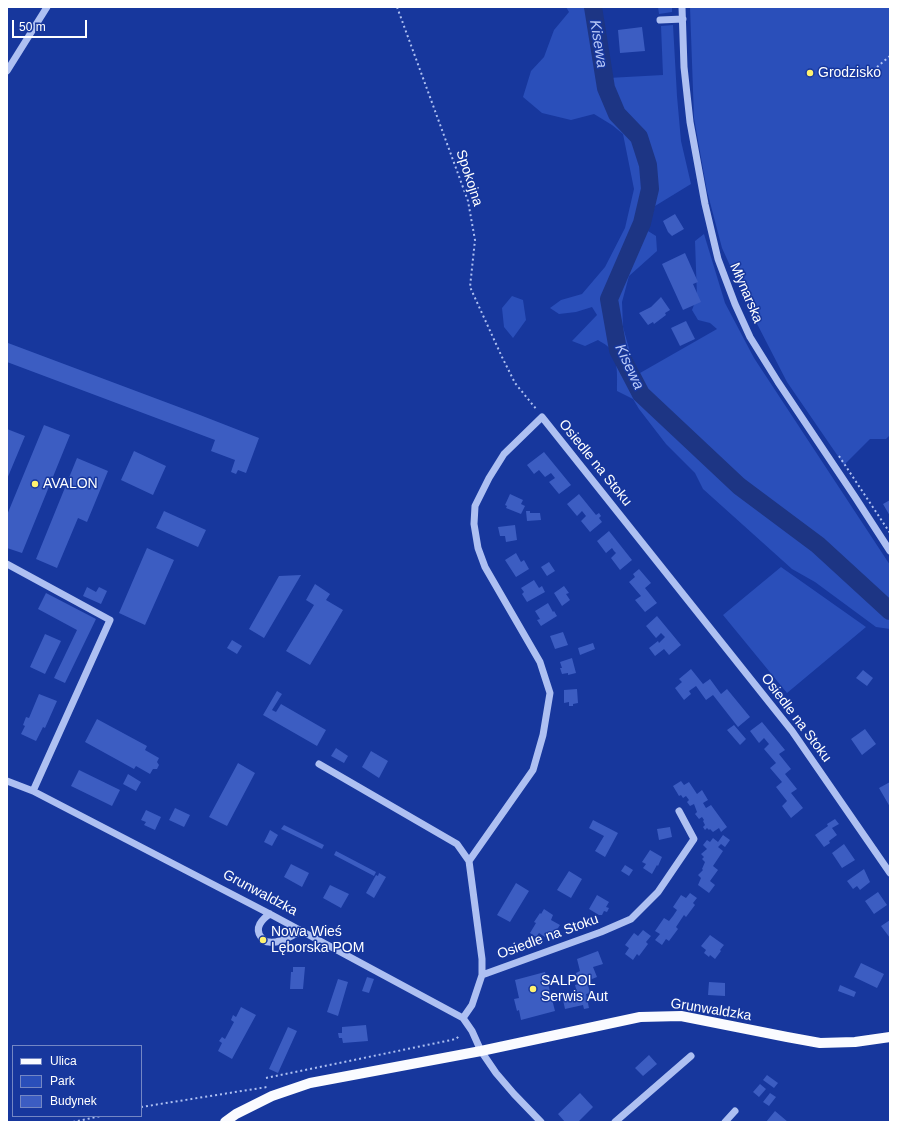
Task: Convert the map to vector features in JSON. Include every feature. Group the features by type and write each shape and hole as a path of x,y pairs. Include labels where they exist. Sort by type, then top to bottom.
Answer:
{"main road":[{"name":"Grunwaldzka","path":"225,1122 236,1114 272,1096 310,1083 481,1051 640,1018 681,1016 820,1043 856,1042 890,1037"}],"street":[{"path":"7,71 48,7"},
{"name":"Młynarska","path":"682,7 684,67 688,103 704,196 718,259 735,304 750,337 778,382 890,552"},
{"path":"660,20 683,19"},
{"name":"Osiedle na Stoku","path":"469,861 533,770 544,735 550,693 540,662 485,567 478,548 474,524 475,506 489,478 504,454 542,417 792,731 890,873"},
{"path":"7,564 110,620 33,791"},
{"path":"319,764 457,844 469,861 482,959 482,975 472,1005 463,1018 481,1051 496,1073 541,1122"},
{"name":"Grunwaldzka","path":"7,781 33,791 270,914 463,1018"},
{"name":"Osiedle na Stoku","path":"482,975 601,932 630,919 658,892 694,839 679,811"},
{"path":"270,914 263,919 259,925 259,935 263,940 268,942 276,942 302,931"},
{"path":"615,1122 691,1056"},
{"path":"725,1122 735,1111"}],"path":[{"name":"Spokojna","path":"397,7 468,201 475,240 470,287 502,357 516,383 542,417"},
{"path":"877,67 890,56"},
{"path":"836,452 890,533"},
{"path":"266,1078 456,1039 459,1036"},
{"path":"142,1107 267,1087"},
{"path":"73,1122 96,1117"}],"green space":[{"path":"566,7 599,7 608,78 663,75 661,26 673,25 681,141 691,184 655,206 648,231 656,236 657,251 629,276 622,302 623,327 631,356 640,373 717,329 710,323 698,320 692,310 697,297 695,241 704,234 725,303 754,358 890,565 890,629 876,627 815,582 792,569 703,489 695,473 666,444 633,399 617,391 615,360 610,349 598,340 585,346 572,341 597,315 592,307 576,312 559,314 550,308 561,300 582,294 605,267 625,228 634,189 623,134 594,114 571,120 542,113 523,97 531,71 544,57 554,30 569,12"},
{"path":"658,7 672,7 672,12 659,14"},
{"path":"690,7 890,7 890,435 886,439 870,439 844,465 787,382 753,316 722,248 707,191 694,118"},
{"path":"512,296 523,300 526,320 513,338 504,327 502,308"},
{"path":"781,567 866,627 787,693 723,615"}],"building":[{"path":"642,27 645,51 620,53 618,30"},
{"path":"675,214 684,229 672,236 668,232 663,221"},
{"path":"685,253 698,282 693,284 701,302 683,310 662,264"},
{"path":"661,297 670,310 654,324 653,322 648,325 639,313 651,307"},
{"path":"686,321 695,339 680,346 671,328"},
{"path":"8,343 259,438 246,473 238,470 236,474 231,472 235,460 211,451 215,440 7,362"},
{"name":"AVALON","path":"44,425 70,435 22,553 7,548 7,515"},
{"path":"7,429 25,436 7,479"},
{"path":"134,451 166,466 153,495 121,480"},
{"path":"544,452 571,485 559,494 549,482 555,478 551,473 545,477 539,470 534,474 527,465"},
{"path":"77,458 108,471 87,522 78,518 57,568 36,559"},
{"path":"510,494 523,500 521,504 525,506 521,514 506,508 507,506 505,505"},
{"path":"579,494 596,515 599,513 601,516 599,518 602,522 590,532 581,521 586,516 582,511 577,516 567,504"},
{"path":"890,500 890,516 883,504"},
{"path":"164,511 206,530 198,547 156,528"},
{"path":"526,511 530,511 530,513 540,513 541,520 527,521"},
{"path":"515,525 517,540 506,542 505,536 500,536 498,527"},
{"path":"609,531 632,560 620,570 611,558 616,553 612,548 606,553 597,541"},
{"path":"147,548 174,560 145,625 119,613"},
{"path":"516,553 521,562 524,560 529,569 516,577 505,560"},
{"path":"549,562 555,571 547,576 541,567"},
{"path":"639,569 651,583 645,588 657,603 645,612 635,600 641,596 629,582 635,577 633,574"},
{"path":"301,575 264,638 249,629 279,576"},
{"path":"534,580 539,588 542,586 545,592 527,602 522,594 524,592 521,588"},
{"path":"315,584 330,594 326,600 343,610 310,665 286,651 314,605 306,600"},
{"path":"564,586 569,593 566,594 570,600 562,606 554,593"},
{"path":"87,587 96,592 99,587 107,591 101,604 83,596"},
{"path":"46,593 96,619 65,683 54,678 77,630 38,609"},
{"path":"548,603 557,616 541,626 537,620 540,619 535,611"},
{"path":"657,616 681,645 669,655 664,649 655,656 649,648 658,641 659,643 665,637 661,633 656,638 646,626"},
{"path":"563,632 568,645 555,649 550,636"},
{"path":"45,634 61,641 45,674 30,667"},
{"path":"232,640 242,646 237,654 227,648"},
{"path":"593,643 595,649 580,655 578,648"},
{"path":"572,658 576,673 568,675 568,673 562,674 560,662"},
{"path":"691,669 703,684 710,679 721,694 727,689 750,717 738,727 713,695 706,700 696,686 689,691 691,694 684,700 675,688 682,682 679,679"},
{"path":"863,670 873,678 867,686 856,678"},
{"path":"577,689 578,703 573,704 573,706 569,706 569,702 564,703 564,690"},
{"path":"277,691 282,694 272,710 276,712 281,704 326,730 317,746 263,715"},
{"path":"39,694 57,701 45,728 43,727 36,741 21,734 25,726 23,725 26,717 29,718"},
{"path":"97,719 147,746 145,750 159,758 157,762 159,765 157,769 153,769 150,774 136,766 134,769 85,742"},
{"path":"762,722 785,750 779,754 791,769 785,774 797,789 791,793 803,808 791,818 782,806 787,801 776,787 782,782 770,768 776,763 764,749 769,744 764,738 759,743 750,731"},
{"path":"734,725 746,739 740,745 727,730"},
{"path":"865,729 876,744 862,755 851,739"},
{"path":"336,748 348,756 344,763 331,756"},
{"path":"371,751 388,761 379,778 362,767"},
{"path":"238,763 255,773 227,826 209,817"},
{"path":"79,770 120,790 112,806 71,786"},
{"path":"128,774 141,782 136,791 123,784"},
{"path":"681,781 684,785 689,782 697,794 702,790 708,800 703,803 706,808 711,805 727,827 721,832 719,828 713,832 707,828 705,830 703,827 705,825 704,820 702,817 699,819 695,814 697,812 694,804 690,806 687,802 689,800 686,796 683,798 681,795 679,796 673,786"},
{"path":"890,782 890,807 879,788"},
{"path":"175,808 190,815 184,827 169,820"},
{"path":"146,810 161,817 155,830 144,825 146,822 141,820"},
{"path":"835,819 839,824 832,828 837,835 824,847 815,835"},
{"path":"593,820 618,833 605,857 595,851 604,836 589,828"},
{"path":"284,825 324,845 322,849 281,829"},
{"path":"670,827 672,837 659,840 657,829"},
{"path":"270,830 278,835 272,846 264,842"},
{"path":"723,835 730,840 725,847 721,844 718,847 723,851 713,866 718,870 710,881 715,885 709,893 698,885 701,878 698,875 703,870 702,869 705,862 702,859 704,857 701,854 707,849 703,845 707,840 710,842 713,838 718,842"},
{"path":"844,844 855,860 842,868 832,853"},
{"path":"650,850 662,857 652,874 643,868 646,864 642,862"},
{"path":"336,851 376,872 374,876 334,855"},
{"path":"291,864 309,873 302,887 284,877"},
{"path":"625,865 633,870 629,876 621,871"},
{"path":"864,869 870,882 860,890 857,886 853,889 847,881"},
{"path":"569,871 582,879 571,898 557,890"},
{"path":"379,873 386,877 374,898 366,893 376,875 378,876"},
{"path":"516,883 529,891 510,922 497,915"},
{"path":"330,885 349,894 341,908 323,898"},
{"path":"878,892 887,905 874,914 865,901"},
{"path":"690,893 697,898 693,903 695,905 686,917 684,915 676,927 678,929 669,941 666,939 662,945 655,940 660,934 655,931 664,918 669,921 673,916 677,910 673,907 681,895 686,898"},
{"path":"597,895 609,902 606,907 609,908 607,912 604,911 602,915 599,915 589,909"},
{"path":"544,909 553,915 551,920 560,925 552,937 546,934 545,937 539,933 536,937 530,933 536,923 534,922"},
{"path":"890,920 890,938 881,926"},
{"path":"643,930 651,936 646,942 648,944 639,956 637,954 633,960 625,954 629,948 625,945 634,933 638,936"},
{"path":"710,935 724,945 715,959 704,953 706,950 701,946"},
{"path":"598,951 603,964 593,967 597,977 587,981 590,993 586,994 589,1008 584,1009 583,1005 565,1009 563,1000 578,996 575,985 579,984 576,973 580,971 577,959"},
{"path":"861,963 884,974 877,988 854,977"},
{"path":"293,967 305,967 303,989 290,989 291,972 293,972"},
{"name":"SALPOL Serwis Aut","path":"545,972 555,1011 521,1020 519,1010 517,1011 514,999 519,998 515,980"},
{"path":"367,977 374,979 369,993 362,991"},
{"path":"338,979 348,982 338,1016 327,1012"},
{"path":"709,982 725,983 725,996 708,995"},
{"path":"840,985 856,992 854,997 838,991"},
{"path":"241,1007 256,1015 232,1059 218,1051 222,1043 219,1041 222,1037 225,1039 234,1022 231,1020 233,1015 236,1017"},
{"path":"366,1025 368,1041 343,1043 342,1038 339,1038 338,1033 342,1033 342,1027"},
{"path":"288,1027 297,1031 278,1073 269,1069"},
{"path":"649,1055 657,1064 643,1076 635,1068"},
{"path":"767,1075 778,1083 774,1088 763,1080"},
{"path":"760,1084 766,1089 759,1097 753,1092"},
{"path":"580,1093 593,1107 578,1122 565,1122 558,1114"},
{"path":"770,1093 776,1097 769,1106 763,1102"},
{"path":"775,1111 788,1122 766,1122"}],"waterway":[{"name":"Kisewa","path":"593,7 606,88 617,114 639,137 648,165 650,189 642,223 609,299 618,350 641,394 739,486 818,545 890,611"}],"place":[{"name":"Grodzisko","path":"810,73"},
{"name":"AVALON","path":"35,484"},
{"name":"Nowa Wieś Lęborska POM","path":"263,940"},
{"name":"SALPOL Serwis Aut","path":"533,989"}]}
